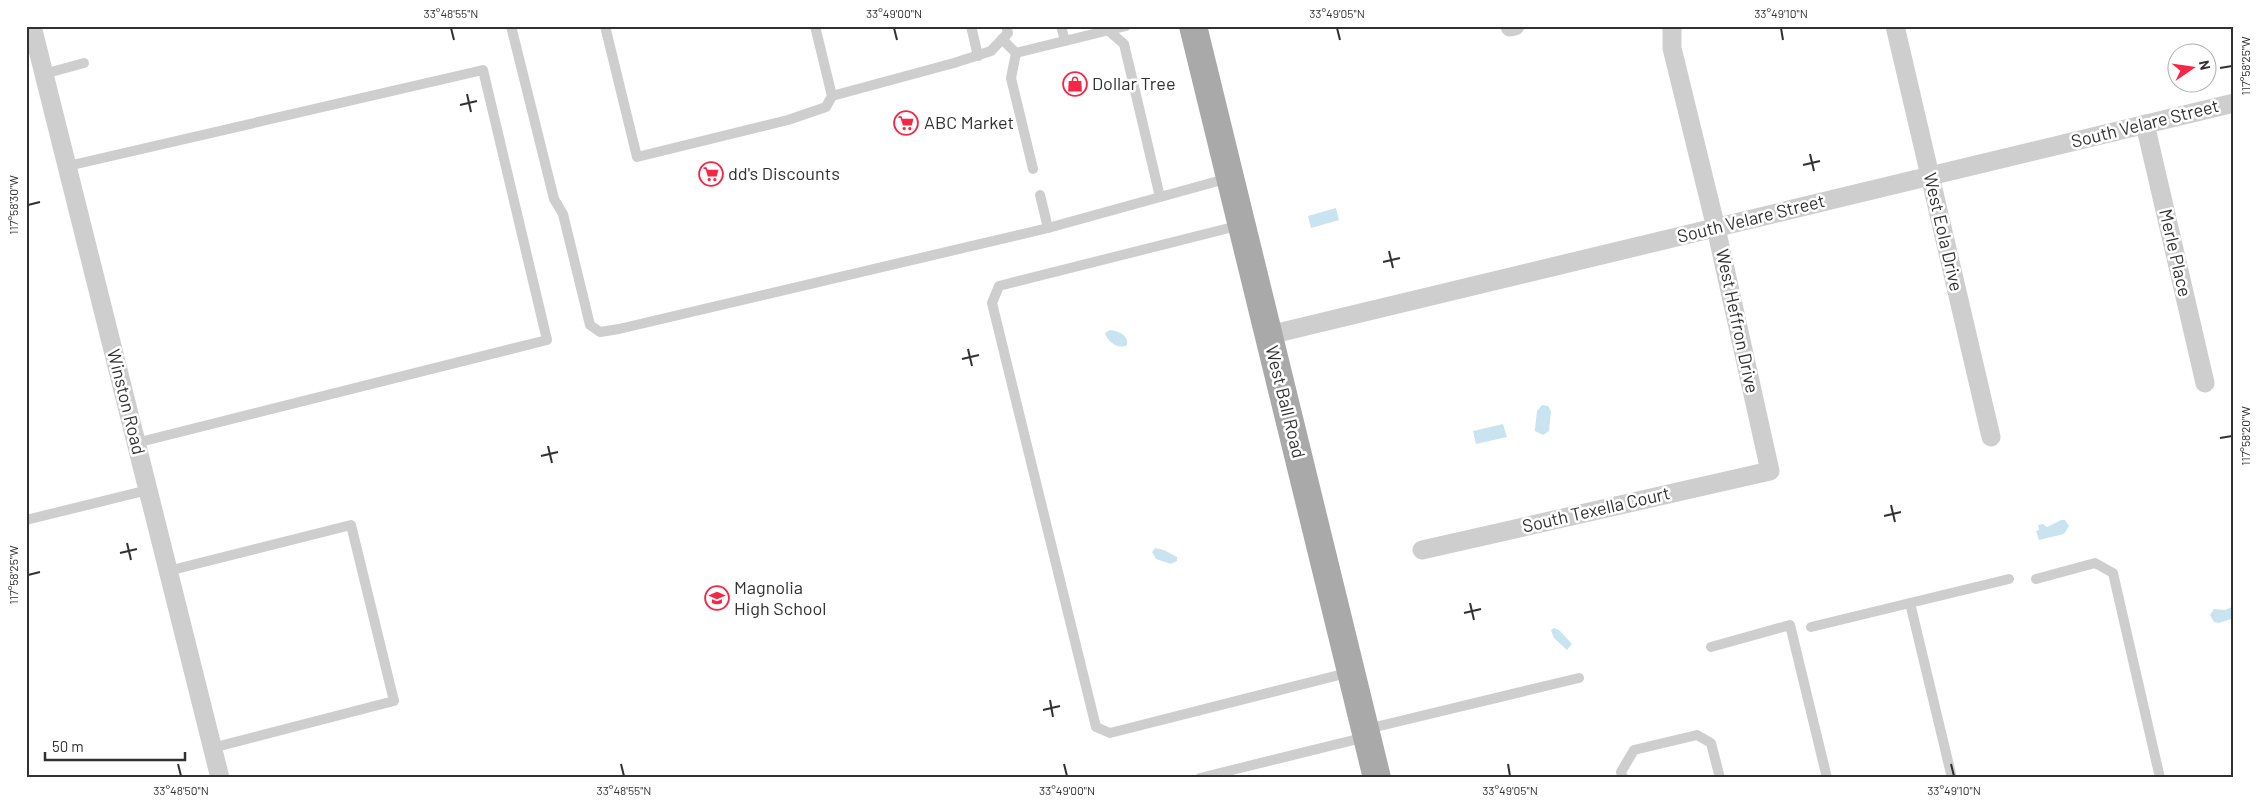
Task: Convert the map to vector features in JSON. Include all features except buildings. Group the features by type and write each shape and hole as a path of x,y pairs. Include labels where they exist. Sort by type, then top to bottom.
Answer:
{"main road":[{"name":"West Ball Road","path":"1193,26 1377,778"}],"street":[{"name":"Winston Road","path":"32,26 220,778"},
{"name":"West Heffron Drive","path":"1672,26 1672,48 1716,228 1770,470"},
{"name":"West Eola Drive","path":"1895,26 1990,437"},
{"name":"South Velare Street","path":"1269,335 2234,103"},
{"name":"Merle Place","path":"2146,124 2205,383"},
{"name":"South Texella Court","path":"1422,550 1770,470"}],"lane":[{"path":"511,26 554,199 562,214 590,325 600,332 1048,228 1231,178"},
{"path":"605,26 637,157 788,120 826,107 832,96 815,26"},
{"path":"971,26 978,56"},
{"path":"832,96 991,51 1008,33 1006,26"},
{"path":"1061,26 1064,41"},
{"path":"1016,53 1108,28 1126,26"},
{"path":"1108,28 1124,44 1160,197"},
{"path":"1002,39 1016,53"},
{"path":"1016,53 1011,78 1033,169"},
{"path":"44,74 84,63"},
{"path":"68,166 483,70 547,340 136,443"},
{"path":"1040,195 1048,228"},
{"path":"1242,225 999,286 992,303 1096,727 1110,733 1351,672"},
{"path":"26,520 148,490"},
{"path":"168,571 352,525 394,701 212,748"},
{"path":"2036,579 2095,563 2113,573 2160,778"},
{"path":"1811,627 2009,579"},
{"path":"1910,603 1952,778"},
{"path":"1711,646 1790,625 1827,778"},
{"path":"1200,778 1578,678"},
{"path":"1623,778 1621,772 1634,750 1697,735 1711,743 1720,778"}],"water":[{"path":"1336,208 1339,220 1311,228 1308,216"},
{"path":"1110,330 1123,334 1127,345 1120,347 1111,342 1105,333"},
{"path":"1542,405 1548,406 1551,411 1549,431 1543,435 1535,431 1537,411"},
{"path":"1503,424 1507,437 1476,444 1473,431"},
{"path":"2065,520 2069,526 2064,534 2039,540 2036,531 2039,530 2038,525 2043,524 2047,527"},
{"path":"1155,548 1164,550 1177,557 1177,561 1171,564 1156,559 1152,552"},
{"path":"2234,606 2234,618 2219,623 2214,622 2210,615 2214,609 2225,610"},
{"path":"1554,628 1559,630 1572,644 1567,650 1554,638 1551,630"}],"place":[{"name":"Dollar Tree","path":"1075,84"},
{"name":"ABC Market","path":"906,123"},
{"name":"dd's Discounts","path":"711,174"},
{"name":"Magnolia High School","path":"717,598"}]}
